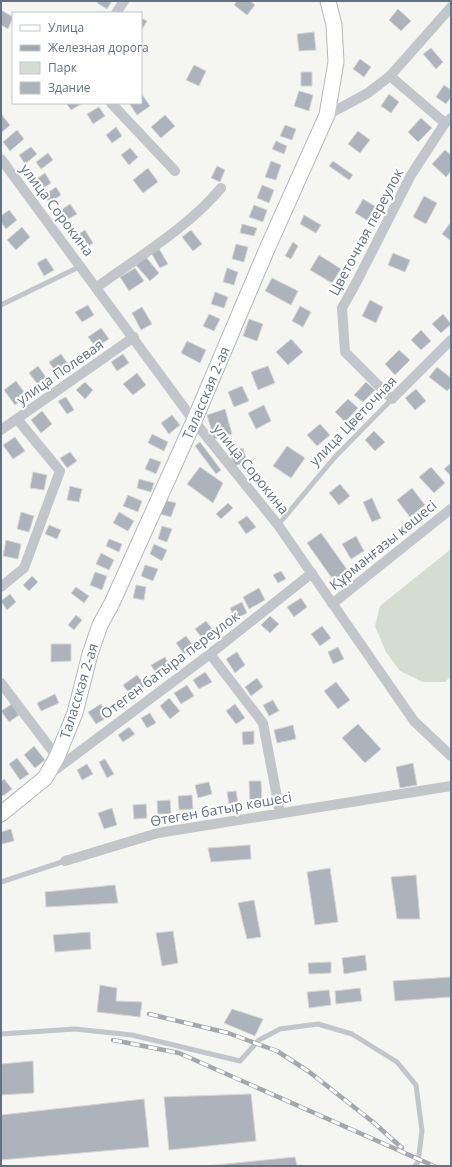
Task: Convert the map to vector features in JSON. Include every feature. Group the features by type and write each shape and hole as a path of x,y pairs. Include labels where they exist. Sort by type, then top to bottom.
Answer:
{"street":[{"path":"117,12 124,1"},
{"name":"Таласская 2-ая","path":"45,778 57,757 75,713 90,654 100,625 112,603 194,421 267,249 327,115 336,62 334,25 328,1"},
{"path":"327,115 368,93 390,76 451,7"},
{"path":"390,76 448,120"},
{"path":"111,104 175,171"},
{"name":"Цветочная переулок","path":"392,399 345,352 342,308 411,175 448,120"},
{"name":"улица Сорокина","path":"1,159 134,337 194,421 278,525 414,721 451,756"},
{"path":"97,287 170,234 210,202 221,188"},
{"name":"улица Полевая","path":"1,430 134,337"},
{"name":"улица Цветочная","path":"392,399 451,340"},
{"path":"1,586 24,568 60,471 17,419"},
{"name":"Құрманғазы көшесі","path":"332,604 451,509"},
{"name":"Отеген батыра переулок","path":"45,778 210,654 312,573"},
{"path":"210,654 263,723 280,813"},
{"path":"1,683 57,757"},
{"path":"1,814 45,778"},
{"name":"Өтеген батыр көшесі","path":"65,861 158,833 451,786"}],"lane":[{"path":"1,305 81,266"},
{"name":"улица Цветочная","path":"278,525 335,457 392,399"},
{"name":"Өтеген батыр көшесі","path":"1,882 65,861"},
{"path":"1,1034 75,1029 132,1035 240,1061 259,1040 280,1029 318,1024 352,1034 397,1062 416,1085 422,1131 418,1162 415,1166"}],"green space":[{"path":"451,549 451,676 445,682 423,682 400,671 386,652 375,626 380,606"}],"building":[{"path":"98,1 112,1 107,9 97,3"},
{"path":"237,1 250,1 255,5 247,15 234,5"},
{"path":"398,9 411,21 401,31 389,20"},
{"path":"1,10 12,16 12,19 8,29 1,25"},
{"path":"142,18 147,21 142,29"},
{"path":"314,32 316,50 299,51 297,34"},
{"path":"431,48 443,62 436,69 423,54"},
{"path":"360,59 371,67 364,77 353,69"},
{"path":"194,65 206,71 199,86 186,80"},
{"path":"301,72 312,72 312,86 301,86"},
{"path":"444,85 451,90 451,97 446,104 436,97"},
{"path":"299,91 313,95 309,111 294,106"},
{"path":"142,94 150,106 137,115 130,104 142,104"},
{"path":"389,94 399,102 391,113 381,106"},
{"path":"67,104 81,104 71,110"},
{"path":"99,107 105,116 93,124 87,114"},
{"path":"1,114 10,125 1,133"},
{"path":"165,115 175,126 161,138 151,127"},
{"path":"421,118 432,128 418,142 408,132"},
{"path":"285,125 296,129 292,140 280,136"},
{"path":"116,127 122,136 112,143 106,135"},
{"path":"17,130 24,139 10,151 3,142"},
{"path":"358,131 370,140 360,153 348,144"},
{"path":"276,141 287,146 284,154 272,149"},
{"path":"31,147 37,154 25,164 19,155"},
{"path":"130,148 138,157 129,165 121,155"},
{"path":"445,150 451,155 451,171 446,177 432,164"},
{"path":"48,153 53,160 41,169 36,162"},
{"path":"271,161 281,165 276,180 265,177"},
{"path":"333,161 353,175 349,180 329,166"},
{"path":"217,166 225,170 220,182 211,178"},
{"path":"148,168 158,182 143,193 133,180"},
{"path":"45,173 51,183 41,190 34,181"},
{"path":"262,185 274,190 269,203 257,198"},
{"path":"56,187 61,195 49,203 44,195"},
{"path":"424,196 437,203 426,224 413,217"},
{"path":"363,199 383,211 375,225 355,213"},
{"path":"70,204 77,214 63,222 57,213"},
{"path":"254,205 267,210 263,222 249,217"},
{"path":"9,210 17,220 6,229 1,222 1,216"},
{"path":"304,215 321,225 316,233 300,224"},
{"path":"451,222 451,241 442,234"},
{"path":"242,224 257,228 254,236 240,233"},
{"path":"22,227 30,237 16,250 7,240"},
{"path":"85,230 93,243 86,248 77,235"},
{"path":"191,230 202,244 193,251 182,237"},
{"path":"293,242 298,246 291,259 285,256"},
{"path":"236,244 248,247 244,262 232,259"},
{"path":"158,247 168,264 160,268 150,251"},
{"path":"393,253 410,260 405,272 388,265"},
{"path":"319,255 341,269 332,283 310,270"},
{"path":"145,256 159,273 150,281 135,264"},
{"path":"46,258 54,270 44,276 37,263"},
{"path":"135,268 144,281 129,291 120,277"},
{"path":"227,268 238,272 234,285 223,282"},
{"path":"272,278 298,291 291,305 265,291"},
{"path":"215,292 228,297 224,308 211,304"},
{"path":"370,300 383,307 376,323 362,316"},
{"path":"88,305 94,315 82,322 75,312"},
{"path":"300,306 311,312 303,327 292,321"},
{"path":"142,307 152,324 141,330 132,313"},
{"path":"209,314 220,319 214,331 203,326"},
{"path":"443,314 451,324 441,333 432,324"},
{"path":"249,319 263,324 257,341 243,336"},
{"path":"101,328 109,339 96,347 88,337"},
{"path":"421,330 431,341 421,350 411,340"},
{"path":"291,339 303,352 288,365 276,352"},
{"path":"187,341 206,350 200,363 181,353"},
{"path":"399,350 410,360 395,375 385,364"},
{"path":"61,354 70,367 58,375 49,362"},
{"path":"123,354 129,363 117,371 111,362"},
{"path":"38,366 48,380 39,386 29,373"},
{"path":"268,366 275,383 258,390 251,372"},
{"path":"437,367 451,378 451,387 447,391 429,377"},
{"path":"137,373 146,385 133,395 123,384"},
{"path":"16,381 27,396 15,405 4,390"},
{"path":"85,382 93,390 85,399 76,390"},
{"path":"366,382 375,390 363,402 354,395"},
{"path":"242,386 249,401 234,407 228,392"},
{"path":"416,389 426,401 415,410 405,398"},
{"path":"66,397 74,410 67,414 58,401"},
{"path":"348,399 358,408 345,422 335,412"},
{"path":"264,405 271,421 256,429 248,413"},
{"path":"225,409 232,434 214,439 207,415"},
{"path":"42,411 52,424 41,433 31,420"},
{"path":"172,415 180,425 169,434 161,423"},
{"path":"320,424 330,435 317,446 307,435"},
{"path":"374,431 385,442 375,451 365,440"},
{"path":"152,434 168,442 164,451 148,443"},
{"path":"15,437 25,451 13,459 3,445"},
{"path":"200,442 221,470 216,474 195,446"},
{"path":"287,446 305,458 291,478 273,466"},
{"path":"243,448 247,462 234,466 230,452"},
{"path":"70,452 77,461 67,468 60,458"},
{"path":"150,458 161,462 156,474 145,469"},
{"path":"451,463 451,476 444,469"},
{"path":"200,467 223,483 213,503 187,484"},
{"path":"431,467 445,483 434,493 419,477"},
{"path":"33,472 47,475 44,490 30,488"},
{"path":"139,479 154,483 151,492 137,488"},
{"path":"340,484 350,496 339,505 329,493"},
{"path":"70,486 82,489 79,502 67,500"},
{"path":"412,488 425,505 410,517 397,500"},
{"path":"128,495 142,501 138,512 123,506"},
{"path":"372,498 381,518 372,522 363,502"},
{"path":"164,500 176,503 171,517 160,514"},
{"path":"228,503 233,508 221,519 216,514"},
{"path":"21,512 34,516 29,532 17,529"},
{"path":"119,512 134,521 128,531 113,523"},
{"path":"247,516 256,527 246,534 238,522"},
{"path":"49,525 61,530 57,539 45,534"},
{"path":"162,526 172,529 167,542 158,539"},
{"path":"321,533 348,571 334,581 307,543"},
{"path":"356,536 364,551 351,559 342,544"},
{"path":"109,539 122,544 119,552 106,546"},
{"path":"6,540 21,544 18,559 3,556"},
{"path":"154,544 167,550 162,561 150,554"},
{"path":"101,553 114,560 109,570 96,564"},
{"path":"145,565 158,569 153,581 141,576"},
{"path":"281,571 286,579 278,583 273,575"},
{"path":"95,572 107,576 102,590 90,585"},
{"path":"32,576 38,582 29,591 23,585"},
{"path":"136,585 146,587 144,600 133,598"},
{"path":"76,587 89,596 84,603 71,593"},
{"path":"259,588 265,600 249,609 243,597"},
{"path":"10,594 16,602 7,610 1,601"},
{"path":"301,598 307,607 294,617 287,607"},
{"path":"242,602 247,613 235,619 230,608"},
{"path":"76,615 82,620 74,630 68,625"},
{"path":"270,616 279,624 270,633 261,625"},
{"path":"206,621 216,634 205,642 195,629"},
{"path":"322,626 331,638 320,646 311,634"},
{"path":"186,636 194,647 184,654 176,643"},
{"path":"51,644 71,644 71,661 51,662"},
{"path":"338,647 344,659 333,664 328,652"},
{"path":"237,652 245,665 235,673 226,659"},
{"path":"165,657 170,667 157,675 151,665"},
{"path":"205,672 212,682 199,689 193,680"},
{"path":"137,675 145,686 131,696 123,685"},
{"path":"257,678 263,687 251,696 245,687"},
{"path":"336,682 350,700 338,709 324,691"},
{"path":"187,685 194,696 181,704 174,693"},
{"path":"55,694 59,703 41,711 37,703"},
{"path":"169,698 180,711 170,719 160,706"},
{"path":"273,700 279,711 269,716 263,705"},
{"path":"12,704 19,715 9,722 1,711"},
{"path":"101,704 108,717 96,724 88,712"},
{"path":"235,704 245,718 236,724 226,711"},
{"path":"150,713 156,723 147,728 141,718"},
{"path":"358,724 381,749 365,763 342,738"},
{"path":"293,725 296,739 277,743 274,730"},
{"path":"129,727 135,734 123,742 118,735"},
{"path":"254,731 254,744 243,745 242,732"},
{"path":"34,746 45,760 35,768 24,755"},
{"path":"17,758 29,774 20,780 9,764"},
{"path":"105,759 114,774 107,778 99,762"},
{"path":"413,763 417,785 400,788 396,767"},
{"path":"87,764 93,774 82,780 77,770"},
{"path":"4,779 12,789 3,796 1,794 1,782"},
{"path":"249,781 261,781 262,801 250,802"},
{"path":"209,782 212,794 198,798 195,785"},
{"path":"236,791 238,803 229,804 227,792"},
{"path":"192,795 193,809 179,810 178,796"},
{"path":"170,800 171,814 158,814 157,801"},
{"path":"146,804 147,818 134,819 133,805"},
{"path":"112,808 117,825 104,829 98,813"},
{"path":"11,829 14,841 2,844 1,832"},
{"path":"250,845 251,859 211,862 208,848"},
{"path":"330,868 338,922 315,925 307,872"},
{"path":"416,875 420,919 397,919 391,877"},
{"path":"115,885 118,903 46,907 45,892"},
{"path":"254,900 261,937 247,939 238,903"},
{"path":"173,931 178,963 162,966 156,933"},
{"path":"90,932 91,949 55,952 53,935"},
{"path":"365,955 367,970 344,974 342,958"},
{"path":"331,962 331,973 309,974 308,963"},
{"path":"451,977 451,997 395,1001 393,981"},
{"path":"100,985 117,988 116,1001 142,1002 140,1017 97,1012"},
{"path":"360,988 362,1001 336,1004 335,991"},
{"path":"329,990 331,1005 309,1008 307,992"},
{"path":"232,1009 263,1019 255,1036 224,1023"},
{"path":"33,1061 34,1093 1,1095 1,1064"},
{"path":"251,1094 256,1141 169,1150 164,1097"},
{"path":"144,1099 149,1147 1,1160 1,1115"},
{"path":"295,1157 297,1166 206,1166"}],"railway":[{"path":"149,1014 228,1033 277,1051 308,1071 373,1122 402,1148"},
{"path":"113,1040 179,1053 434,1166"}]}
